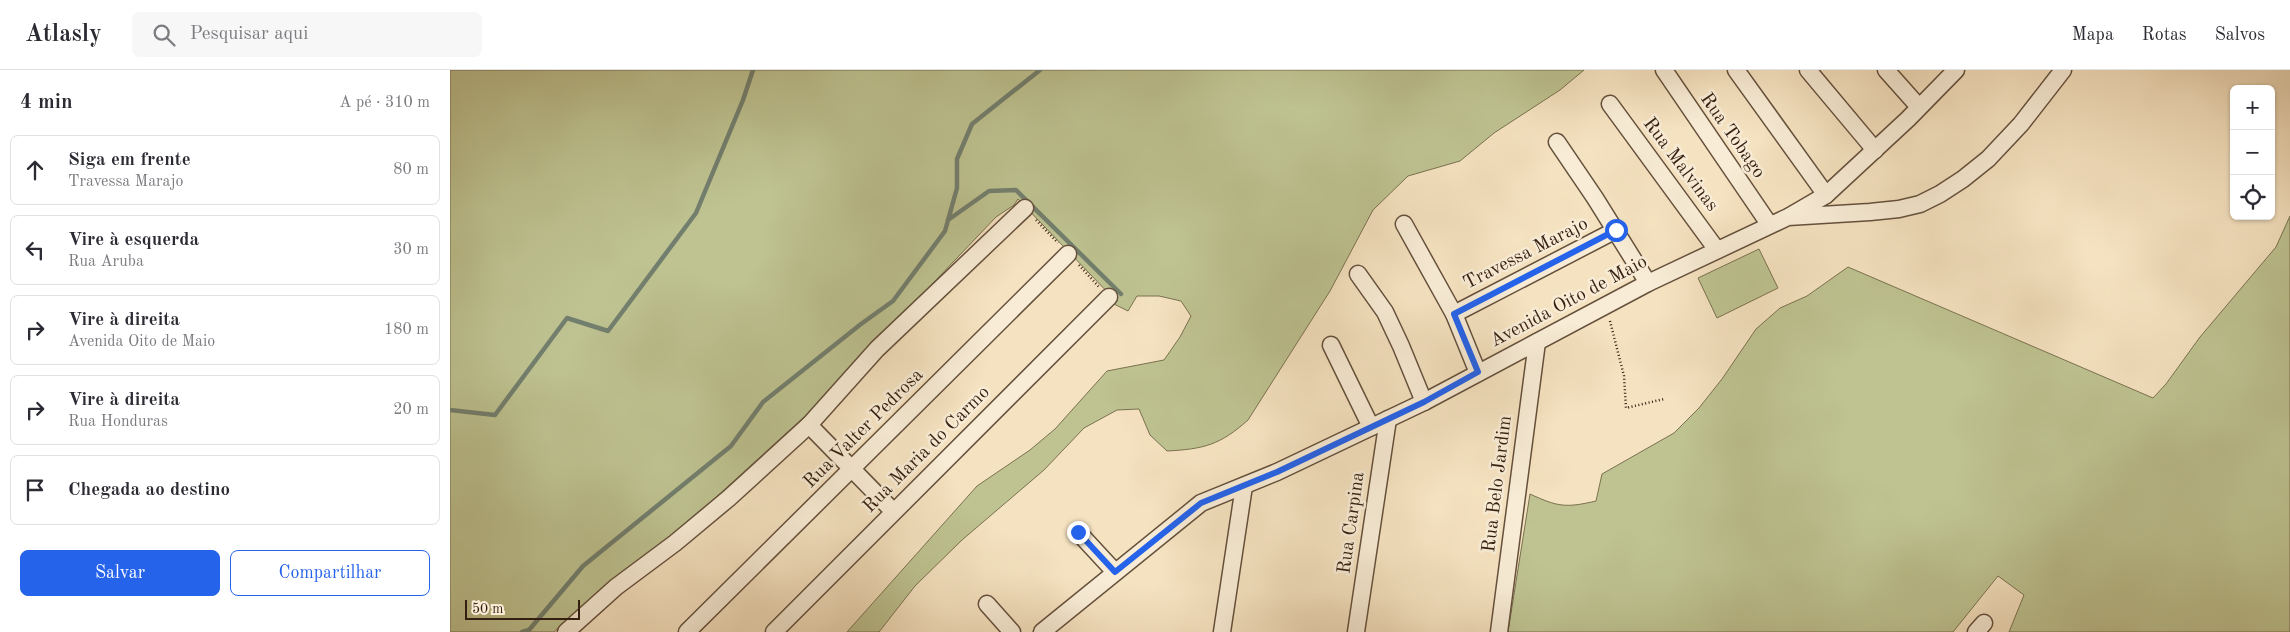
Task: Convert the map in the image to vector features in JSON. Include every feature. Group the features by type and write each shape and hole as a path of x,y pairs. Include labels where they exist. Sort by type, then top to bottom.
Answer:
{"street":[{"name":"Rua Tobago","path":"1664,70 1769,224"},
{"path":"1736,70 1826,195"},
{"path":"1808,70 1875,150"},
{"path":"1886,70 1919,107"},
{"path":"1788,217 1826,195 1875,150 1956,70"},
{"name":"Avenida Oito de Maio","path":"1042,632 1194,508 1214,497 1244,486 1424,402 1648,283 1769,224 1788,217 1899,209 1920,204 1940,194 1964,179 1988,158 2021,124 2063,70"},
{"name":"Rua Malvinas","path":"1610,104 1717,250"},
{"path":"1557,142 1616,230 1648,283"},
{"path":"574,630 616,587 675,543 729,498 809,425 877,349 1025,208"},
{"path":"1404,224 1454,314 1478,372"},
{"name":"Travessa Marajo","path":"1454,314 1616,230"},
{"name":"Rua Valter Pedrosa","path":"687,632 1068,254"},
{"path":"1358,274 1384,312 1402,346 1424,402"},
{"name":"Rua Maria do Carmo","path":"774,632 1109,297"},
{"name":"Rua Belo Jardim","path":"1499,632 1537,342"},
{"path":"1331,345 1371,428"},
{"name":"Rua Carpina","path":"1356,632 1388,419"},
{"path":"809,425 893,511"},
{"path":"1222,632 1244,486"},
{"path":"1078,532 1115,572"},
{"path":"987,604 1012,632"}],"path":[{"path":"1606,305 1624,376 1626,408 1664,399"}],"green space":[{"path":"450,70 1584,70 1560,90 1494,133 1460,161 1408,176 1373,210 1330,291 1248,420 1238,428 1220,440 1202,447 1167,451 1150,435 1139,409 1117,410 1084,428 1044,470 962,540 915,586 879,632 847,632 977,486 1030,450 1055,429 1107,371 1164,360 1180,337 1191,316 1181,301 1159,296 1137,296 1128,311 1112,303 1114,299 1018,199 1014,205 996,217 816,406 657,551 584,605 554,632 450,632"},
{"path":"2290,216 2290,632 2009,632 2024,595 1998,576 1953,632 1508,632 1530,494 1548,502 1562,505 1577,505 1596,501 1602,474 1674,433 1699,408 1722,379 1756,329 1780,308 1807,296 1848,267 2153,398 2166,384 2200,337 2276,247"},
{"path":"1759,249 1778,288 1717,318 1698,278"}],"waterway":[{"path":"450,410 495,415 567,318 608,331 696,213 743,100 753,70"},
{"path":"522,632 529,630 583,566 731,446 763,402 893,301 945,231 957,188 957,159 972,124 1040,70"},
{"path":"948,220 989,191 1016,190 1121,294"}],"route":[{"path":"1078,532 1115,572 1187,512 1201,503 1277,472 1371,428 1424,402 1478,372 1454,314 1616,230"}]}
